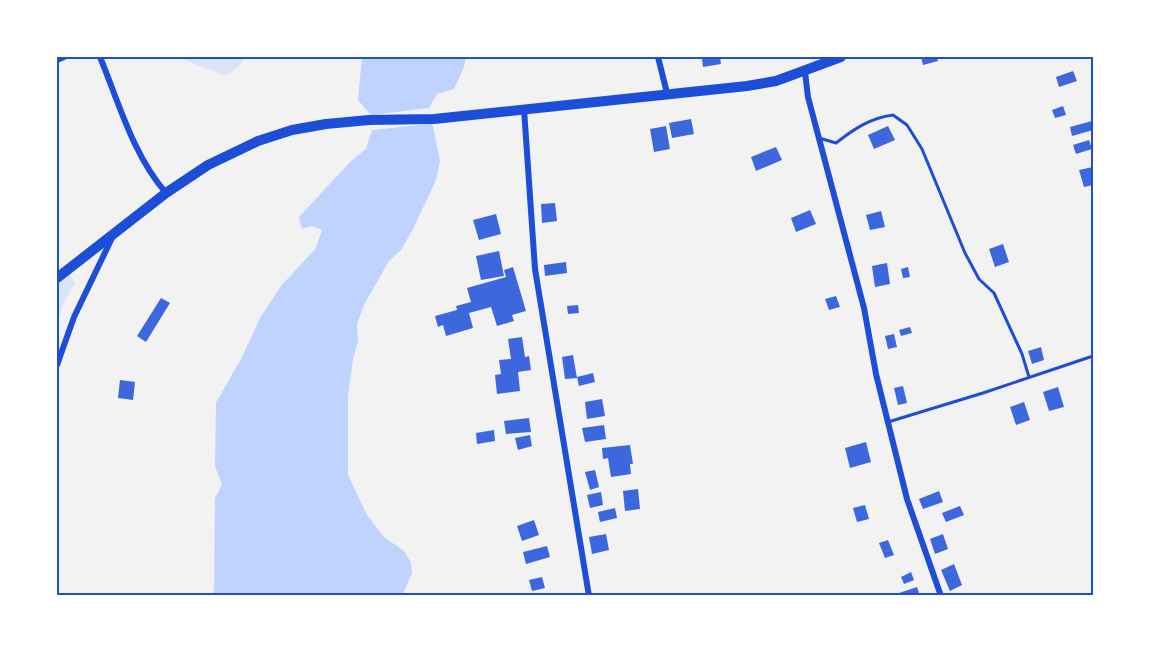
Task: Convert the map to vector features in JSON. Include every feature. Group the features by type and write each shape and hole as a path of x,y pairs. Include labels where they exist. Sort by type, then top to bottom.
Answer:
{"main road":[{"path":"57,278 166,193 208,165 258,141 292,130 326,123 434,119 766,83 805,72 841,57"}],"street":[{"path":"57,60 64,57"},
{"path":"100,57 152,177 166,193"},
{"path":"658,57 667,93"},
{"path":"805,72 808,97 861,297 906,499 941,596"},
{"path":"524,109 535,268 589,596"},
{"path":"57,365 74,317 113,234"}],"lane":[{"path":"818,138 836,143 854,129 877,117 893,115 907,125 922,149 965,254 979,279 994,293 1022,354 1029,377"},
{"path":"888,422 1093,356"}],"shaded area":[{"path":"178,57 246,57 238,67 225,76"},
{"path":"69,274 75,283 64,302 57,323 57,284"}],"water":[{"path":"362,57 466,57 454,89 437,94 429,108 440,161 436,180 401,250 389,261 365,303 357,324 358,341 348,396 348,475 367,515 384,537 404,551 411,563 412,573 402,596 214,596 215,498 222,485 215,466 216,403 241,359 260,318 281,286 316,248 322,230 312,226 302,229 299,217 352,160 366,149 372,130 371,115 358,100"}],"pier":[{"path":"429,108 431,124 372,130 371,115"}],"building":[{"path":"720,57 721,64 703,67 702,59"},
{"path":"921,57 937,57 938,61 923,65"},
{"path":"1073,71 1077,81 1059,87 1056,77"},
{"path":"1063,106 1066,115 1055,118 1052,110"},
{"path":"691,119 694,134 672,138 669,123"},
{"path":"1092,121 1093,130 1072,136 1070,127"},
{"path":"666,126 670,149 654,152 650,129"},
{"path":"888,126 895,140 874,149 868,135"},
{"path":"1089,140 1092,149 1076,154 1073,145"},
{"path":"776,147 782,160 756,171 751,157"},
{"path":"1093,167 1093,185 1084,187 1079,170"},
{"path":"555,203 557,221 542,223 541,204"},
{"path":"810,210 816,224 796,232 791,218"},
{"path":"881,211 885,227 870,230 866,215"},
{"path":"496,214 501,234 479,240 473,220"},
{"path":"1003,244 1009,262 995,267 989,249"},
{"path":"499,251 504,276 481,280 476,256"},
{"path":"566,262 567,273 545,276 544,265"},
{"path":"887,263 890,284 875,287 872,266"},
{"path":"513,267 526,311 512,315 514,321 497,326 491,307 469,313 473,328 446,336 443,325 438,327 435,316 457,310 456,306 471,302 467,288 506,277 504,270"},
{"path":"908,267 910,277 903,278 901,269"},
{"path":"836,296 840,307 829,310 825,299"},
{"path":"161,298 170,303 146,342 137,336"},
{"path":"578,305 579,313 568,314 567,306"},
{"path":"910,327 912,333 901,336 899,330"},
{"path":"894,334 897,347 888,349 885,336"},
{"path":"522,337 525,357 529,356 531,370 518,372 520,391 497,394 495,375 501,374 499,360 511,359 508,339"},
{"path":"1041,347 1044,360 1032,364 1028,351"},
{"path":"573,355 577,378 565,379 562,357"},
{"path":"593,373 595,382 579,386 577,377"},
{"path":"120,380 135,382 133,400 118,398"},
{"path":"903,386 907,403 898,405 894,388"},
{"path":"1058,387 1064,407 1049,411 1043,392"},
{"path":"602,399 605,416 587,419 585,402"},
{"path":"1024,402 1030,420 1016,425 1010,407"},
{"path":"529,418 531,432 506,434 504,421"},
{"path":"604,425 606,439 585,442 582,428"},
{"path":"494,430 495,441 477,444 476,433"},
{"path":"530,435 532,446 518,450 515,438"},
{"path":"866,442 871,462 850,468 845,448"},
{"path":"630,445 633,464 630,464 631,474 611,477 608,458 603,459 602,448"},
{"path":"595,470 599,487 590,490 585,472"},
{"path":"638,489 640,509 625,511 623,491"},
{"path":"939,491 943,502 923,509 919,499"},
{"path":"601,492 603,505 590,508 587,495"},
{"path":"865,505 869,519 857,522 853,508"},
{"path":"960,506 964,515 946,522 942,513"},
{"path":"615,508 617,518 600,522 598,512"},
{"path":"534,520 539,535 522,541 517,526"},
{"path":"606,534 609,550 592,554 589,537"},
{"path":"943,534 948,549 935,554 930,539"},
{"path":"888,540 894,555 885,558 879,543"},
{"path":"547,546 550,557 526,564 523,552"},
{"path":"954,564 962,585 950,591 941,570"},
{"path":"911,572 914,580 904,584 901,577"},
{"path":"542,577 545,588 532,591 529,580"},
{"path":"917,587 920,596 900,596 899,593"}]}
